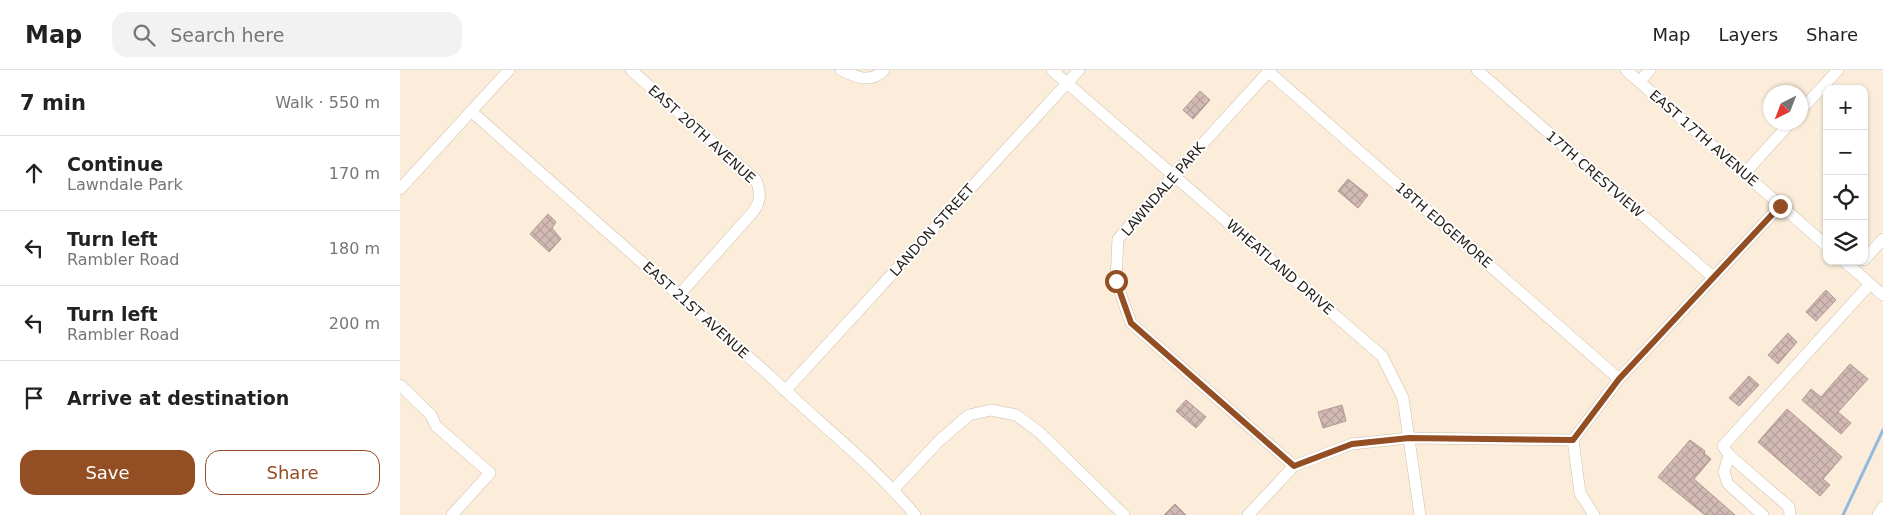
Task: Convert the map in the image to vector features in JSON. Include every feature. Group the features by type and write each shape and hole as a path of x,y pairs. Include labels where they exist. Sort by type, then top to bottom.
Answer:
{"street":[{"path":"400,190 509,70"},
{"name":"EAST 20TH AVENUE","path":"631,70 756,180 760,191 758,205 753,212 679,294"},
{"path":"841,70 863,79 879,75 884,70"},
{"name":"WHEATLAND DRIVE","path":"1052,70 1382,356 1403,398 1420,515"},
{"name":"LANDON STREET","path":"785,391 1079,70"},
{"name":"17TH CRESTVIEW","path":"1477,70 1714,278"},
{"name":"EAST 17TH AVENUE","path":"1626,70 1823,243"},
{"path":"1640,82 1650,70"},
{"path":"1808,103 1838,70"},
{"name":"LAWNDALE PARK","path":"1270,71 1118,239 1116,281 1131,323 1294,466"},
{"name":"18TH EDGEMORE","path":"1270,71 1619,379"},
{"name":"EAST 21ST AVENUE","path":"472,111 679,294 894,489 915,515"},
{"path":"1744,174 1783,130"},
{"path":"1594,515 1580,493 1573,440 1619,379 1780,206"},
{"path":"1868,256 1883,239"},
{"path":"1849,265 1883,295"},
{"path":"1855,270 1860,265"},
{"path":"1790,515 1790,507 1730,455 1723,446 1870,284"},
{"path":"400,385 431,415 436,426 490,473 452,515"},
{"path":"894,489 939,441 969,414 991,410 1016,415 1040,432 1124,515"},
{"path":"1248,515 1294,466 1352,444 1409,438 1573,440"},
{"path":"1730,455 1724,472 1728,484 1763,515"},
{"path":"1878,515 1883,507"}],"building":[{"path":"1200,91 1210,100 1193,119 1183,110"},
{"path":"1348,179 1368,195 1358,208 1338,191"},
{"path":"548,214 556,222 552,228 561,239 549,252 530,234"},
{"path":"1826,290 1836,300 1816,321 1806,312"},
{"path":"1788,333 1797,342 1778,364 1768,355"},
{"path":"1850,364 1868,379 1838,412 1851,423 1841,434 1802,400 1811,389 1821,397"},
{"path":"1749,376 1759,385 1739,406 1729,398"},
{"path":"1186,400 1206,417 1196,428 1176,411"},
{"path":"1342,405 1346,421 1323,428 1318,412"},
{"path":"1787,409 1842,457 1823,479 1830,485 1820,496 1758,442"},
{"path":"1690,440 1705,451 1704,453 1711,459 1694,479 1735,515 1705,515 1658,477"},
{"path":"1175,504 1186,515 1164,515"}],"waterway":[{"path":"1843,515 1883,430"}],"route":[{"path":"1116,281 1131,323 1294,466 1352,444 1409,438 1573,440 1619,379 1780,206"}]}
